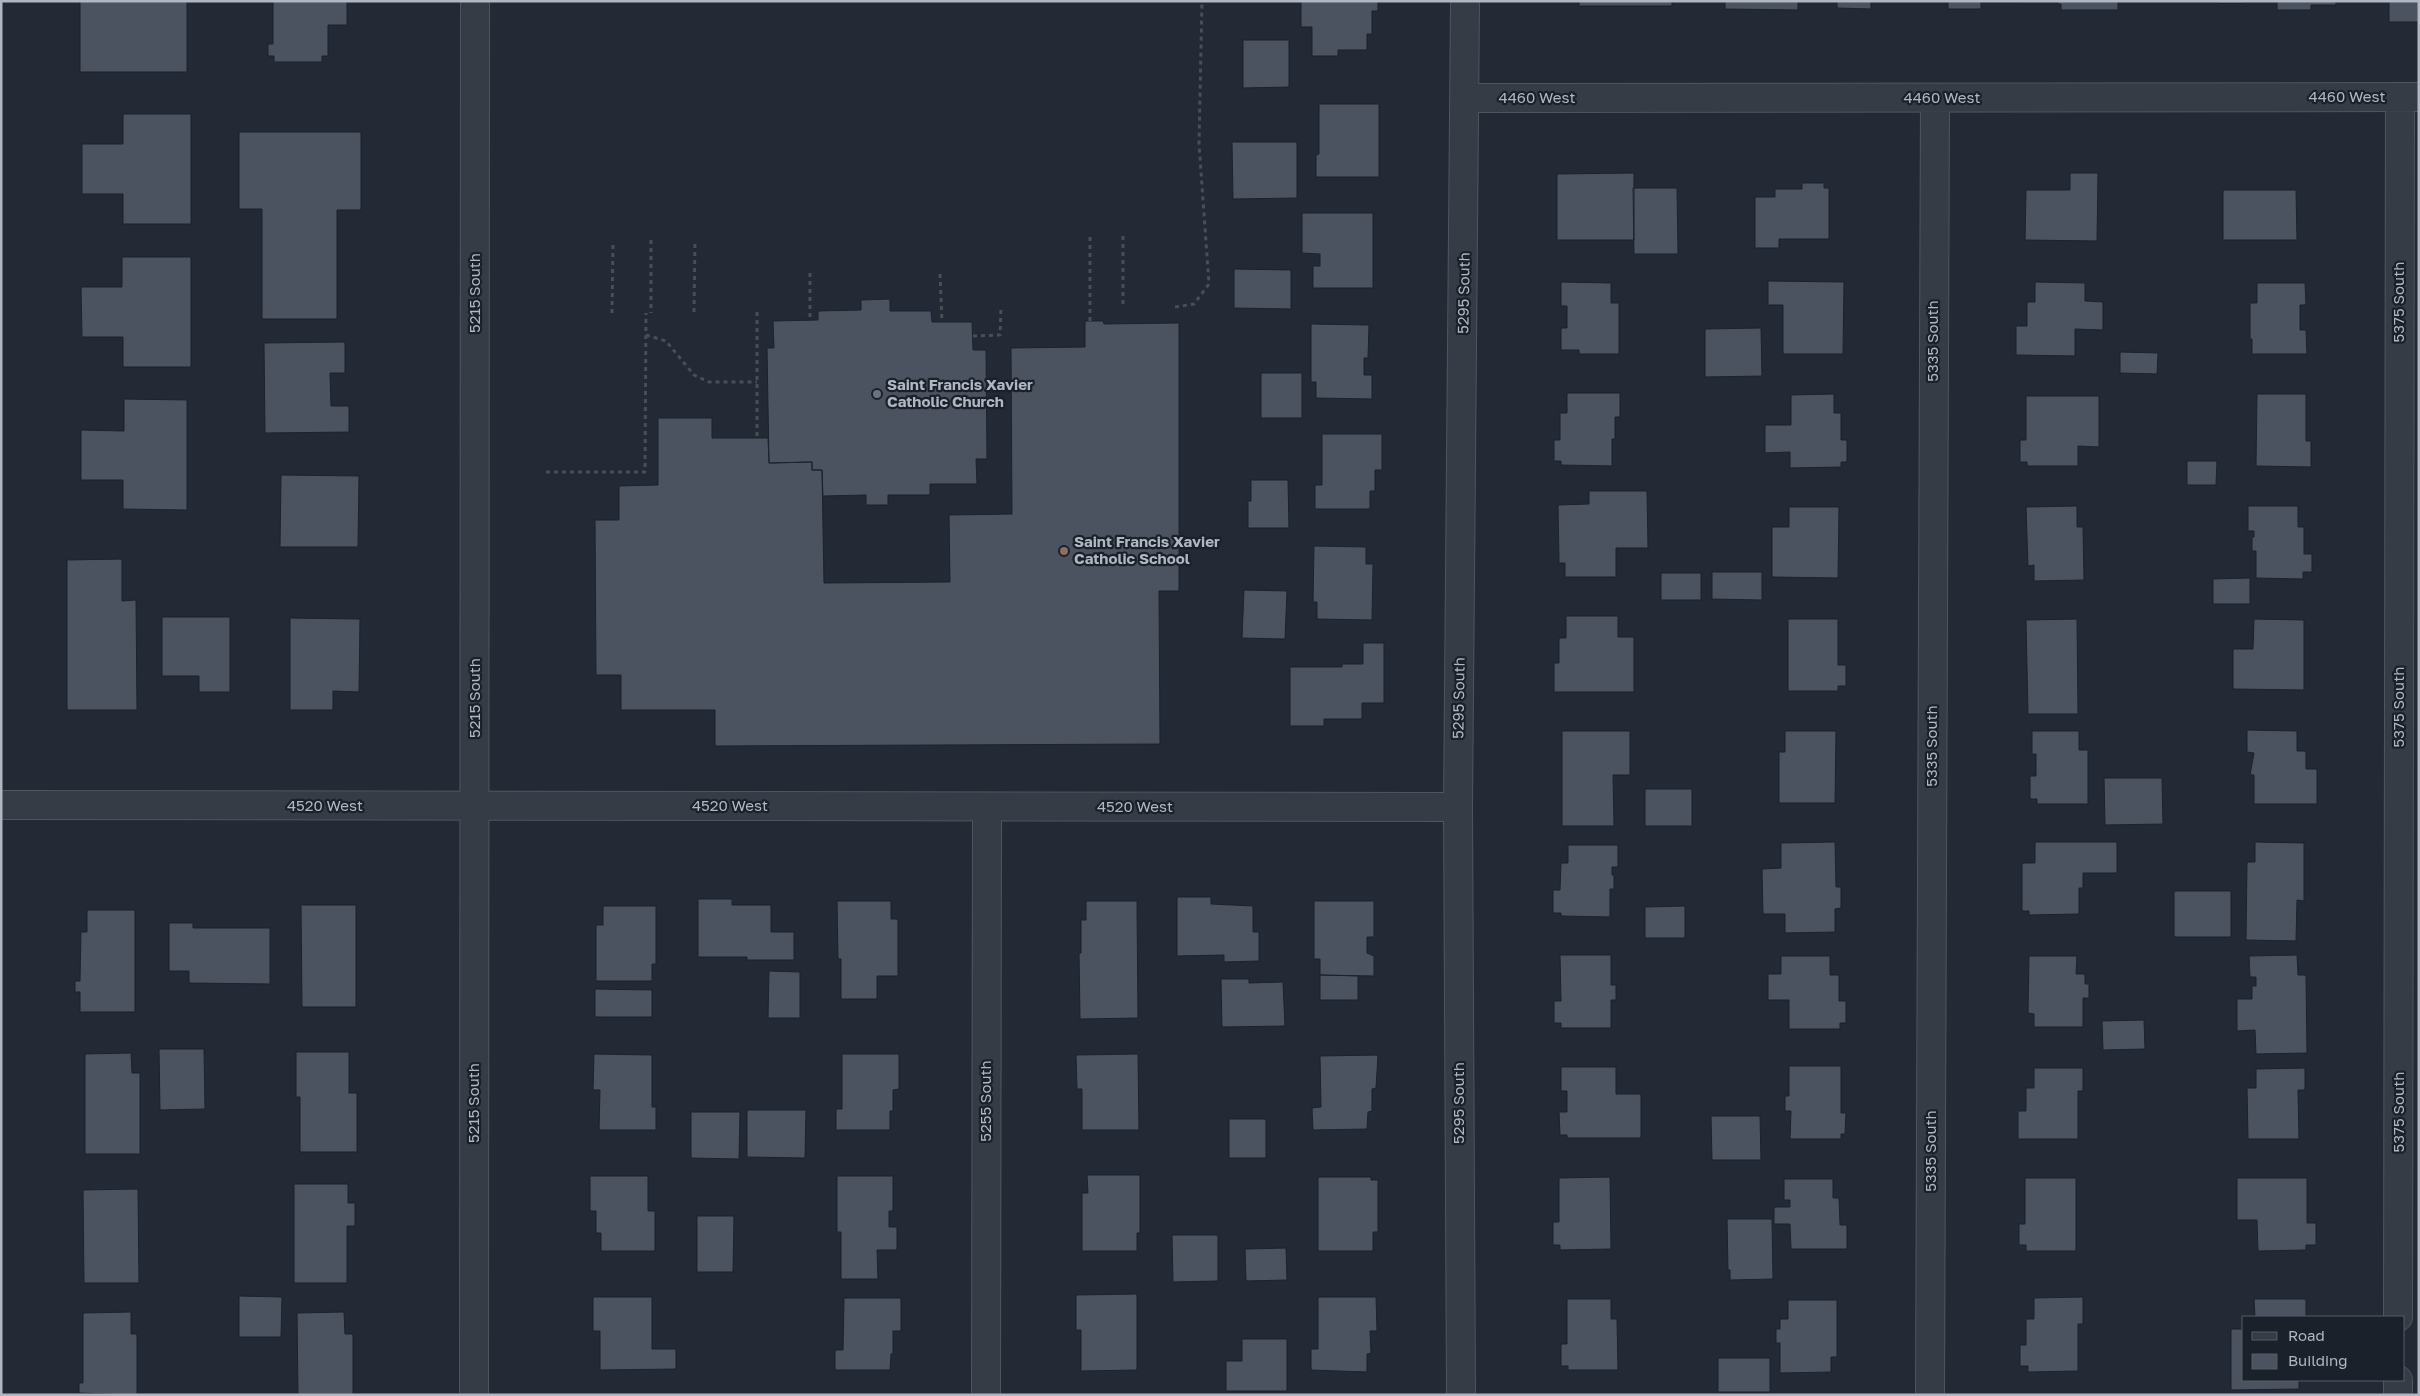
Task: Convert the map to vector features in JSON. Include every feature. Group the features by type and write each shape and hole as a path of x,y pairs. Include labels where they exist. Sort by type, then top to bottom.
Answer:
{"street":[{"name":"5215 South","path":"474,1395 475,1"},
{"name":"5295 South","path":"1461,1395 1458,807 1466,98 1465,1"},
{"name":"4460 West","path":"1466,98 2409,97"},
{"name":"5375 South","path":"2398,1316 2409,97"},
{"name":"5335 South","path":"1930,1395 1935,98"},
{"name":"4520 West","path":"1,805 1458,807"},
{"name":"5255 South","path":"986,807 986,1395"},
{"path":"2398,1381 2398,1395"}],"path":[{"path":"1175,307 1194,304 1209,284 1199,144 1202,1"},
{"path":"1090,236 1090,321"},
{"path":"1123,236 1123,307"},
{"path":"651,240 651,313"},
{"path":"694,312 695,240"},
{"path":"612,313 613,241"},
{"path":"810,273 810,320"},
{"path":"940,274 942,322"},
{"path":"973,336 1000,335 1001,308"},
{"path":"757,312 757,438"},
{"path":"546,472 645,472 646,313"},
{"path":"646,335 666,341 694,375 709,382 757,382"}],"building":[{"path":"80,1 187,1 187,72 80,72"},
{"path":"273,1 347,1 347,25 328,25 328,56 322,56 322,62 274,62 274,56 268,56 268,44 273,44"},
{"path":"1301,1 1378,1 1378,11 1372,11 1372,34 1367,34 1367,50 1338,50 1338,56 1312,56 1312,27 1301,27"},
{"path":"1579,1 1672,1 1672,6 1579,6"},
{"path":"1725,1 1798,1 1798,10 1725,9"},
{"path":"1837,1 1871,1 1871,9 1837,8"},
{"path":"1948,1 2021,2 1981,2 1981,9 1948,9"},
{"path":"2058,1 2118,1 2118,10 2061,10 2061,4 2058,4"},
{"path":"2219,1 2244,1 2244,3 2219,3"},
{"path":"2277,1 2336,1 2336,5 2311,5 2311,10 2277,10"},
{"path":"2389,1 2419,1 2419,22 2389,22"},
{"path":"1243,40 1289,40 1289,87 1243,88"},
{"path":"1319,104 1379,104 1379,177 1316,177 1316,155 1319,154"},
{"path":"123,114 191,114 191,224 123,224 123,194 82,194 82,144 123,144"},
{"path":"239,132 361,132 361,210 337,210 337,319 262,319 262,209 239,209"},
{"path":"1232,142 1297,142 1297,198 1233,199"},
{"path":"1634,173 1634,240 1557,240 1557,174"},
{"path":"2070,173 2098,173 2097,241 2025,240 2026,190 2070,190"},
{"path":"1802,183 1824,183 1824,188 1829,188 1829,239 1779,239 1779,248 1755,248 1755,197 1775,197 1775,189 1802,189"},
{"path":"1633,188 1677,188 1678,254 1634,254"},
{"path":"2223,190 2296,190 2297,240 2223,240"},
{"path":"1302,213 1373,213 1373,288 1313,288 1313,266 1320,266 1320,254 1302,253"},
{"path":"122,257 191,257 191,367 123,367 123,337 82,337 81,287 122,287"},
{"path":"1234,269 1291,270 1291,309 1234,308"},
{"path":"1768,281 1844,282 1843,354 1783,354 1783,305 1768,305"},
{"path":"1561,282 1611,283 1611,303 1619,303 1619,354 1579,354 1579,350 1561,350 1561,328 1567,328 1567,306 1561,306"},
{"path":"2035,282 2085,283 2085,301 2103,302 2103,330 2075,329 2075,356 2016,355 2016,326 2027,326 2027,302 2035,302"},
{"path":"2257,283 2305,283 2306,305 2300,305 2300,330 2306,330 2307,354 2252,354 2250,303 2257,303"},
{"name":"Saint Francis Xavier Catholic Church","path":"890,299 890,311 931,311 932,322 972,322 973,350 986,350 987,459 976,459 977,484 930,484 930,495 888,495 888,505 866,505 866,495 823,496 822,470 812,470 812,462 769,463 767,348 774,348 773,321 818,320 818,311 861,310 861,300"},
{"name":"Saint Francis Xavier Catholic School","path":"1085,321 1103,321 1104,324 1179,323 1179,591 1159,591 1160,744 715,746 715,710 621,710 621,675 596,675 595,520 619,520 619,486 658,485 658,418 712,418 712,438 768,438 769,463 812,462 812,470 822,470 824,583 950,582 949,515 1012,514 1011,348 1085,347"},
{"path":"1311,324 1369,325 1368,358 1364,358 1364,375 1372,375 1372,399 1316,398 1316,382 1311,382"},
{"path":"1761,328 1762,376 1705,377 1705,329"},
{"path":"345,342 345,373 330,373 331,406 349,406 349,432 265,433 264,343"},
{"path":"2120,352 2158,353 2157,374 2120,373"},
{"path":"1261,373 1302,373 1302,418 1261,418"},
{"path":"1567,393 1620,393 1620,417 1615,417 1615,439 1612,439 1612,466 1561,465 1561,461 1554,461 1554,440 1560,440 1560,413 1567,413"},
{"path":"1834,394 1834,413 1841,413 1841,440 1847,440 1847,462 1841,462 1841,467 1790,468 1790,452 1765,453 1765,425 1791,425 1791,395"},
{"path":"2257,394 2306,394 2306,441 2311,441 2311,467 2256,466"},
{"path":"2026,396 2099,396 2099,447 2078,446 2078,466 2027,466 2027,462 2020,462 2020,440 2026,440"},
{"path":"124,399 187,400 187,510 123,509 123,480 81,480 81,430 124,431"},
{"path":"1322,434 1382,434 1382,470 1375,470 1375,491 1370,491 1370,509 1315,509 1315,485 1322,485"},
{"path":"2187,461 2217,461 2216,485 2187,485"},
{"path":"281,475 359,476 358,547 280,547"},
{"path":"1251,480 1288,480 1289,528 1248,528 1248,501 1251,501"},
{"path":"1589,491 1647,491 1648,548 1616,548 1616,577 1565,577 1565,563 1559,563 1558,505 1589,504"},
{"path":"2077,506 2077,527 2083,527 2084,580 2034,581 2034,565 2028,566 2026,507"},
{"path":"2248,506 2298,506 2298,527 2304,527 2304,554 2312,554 2312,572 2303,572 2303,579 2256,578 2256,551 2252,551 2254,531 2248,531"},
{"path":"1789,507 1839,507 1838,578 1772,577 1772,527 1789,527"},
{"path":"1314,546 1366,547 1366,564 1373,564 1372,620 1317,619 1317,602 1313,602"},
{"path":"122,559 122,601 136,600 137,710 67,710 67,560"},
{"path":"1712,572 1762,572 1762,600 1712,599"},
{"path":"1661,573 1701,573 1701,600 1661,600"},
{"path":"2250,578 2250,604 2213,604 2213,579"},
{"path":"1244,590 1287,591 1285,639 1242,638"},
{"path":"1566,616 1618,616 1618,637 1634,637 1634,692 1554,692 1554,663 1559,663 1559,638 1566,638"},
{"path":"162,617 230,617 230,692 199,692 199,676 162,676"},
{"path":"290,618 360,619 359,692 333,691 333,710 290,710"},
{"path":"1788,619 1838,619 1838,665 1846,665 1846,686 1838,686 1838,691 1788,691"},
{"path":"2077,619 2078,714 2028,714 2026,620"},
{"path":"2254,619 2304,620 2304,690 2233,689 2233,649 2253,649"},
{"path":"1363,643 1384,643 1384,703 1362,703 1362,719 1324,719 1324,726 1290,726 1290,667 1342,667 1342,664 1363,664"},
{"path":"2247,730 2297,731 2297,751 2306,751 2306,769 2317,769 2317,804 2254,804 2254,775 2250,775 2254,753 2247,752"},
{"path":"1562,731 1630,731 1630,775 1613,775 1614,826 1562,826"},
{"path":"1785,731 1836,731 1835,803 1779,803 1779,752 1785,752"},
{"path":"2032,731 2079,731 2079,750 2088,750 2088,804 2037,804 2037,799 2030,799 2030,776 2036,776 2036,754 2032,754"},
{"path":"2104,778 2162,778 2163,824 2105,825"},
{"path":"1645,789 1692,789 1692,826 1645,826"},
{"path":"1835,842 1836,887 1841,887 1841,908 1835,909 1835,932 1785,933 1785,914 1763,914 1762,869 1781,868 1781,843"},
{"path":"2035,842 2117,842 2117,873 2083,873 2083,888 2079,888 2079,914 2029,915 2029,911 2022,911 2022,863 2035,863"},
{"path":"2255,842 2304,843 2304,901 2297,900 2296,941 2246,940 2247,862 2255,862"},
{"path":"1568,845 1618,845 1618,867 1612,867 1614,889 1610,889 1610,917 1561,916 1561,913 1553,913 1553,890 1560,890 1561,863 1568,863"},
{"path":"2174,891 2231,891 2231,937 2174,937"},
{"path":"1177,897 1211,897 1211,904 1253,906 1253,932 1259,932 1259,961 1224,962 1224,955 1177,956"},
{"path":"698,899 732,899 732,905 771,905 771,932 794,932 794,960 747,960 747,957 698,957"},
{"path":"837,901 891,901 891,919 898,919 898,976 877,976 877,999 841,999 841,959 838,959"},
{"path":"1086,901 1137,901 1138,1018 1080,1019 1079,953 1081,953 1081,920 1086,920"},
{"path":"1314,901 1374,901 1374,937 1367,937 1367,953 1374,956 1374,976 1320,975 1320,959 1314,959"},
{"path":"301,905 356,905 356,1007 302,1007"},
{"path":"603,906 656,906 656,964 652,964 652,981 596,981 596,925 603,925"},
{"path":"1685,906 1685,938 1645,938 1645,907"},
{"path":"87,910 135,910 135,1012 80,1012 80,992 75,992 75,981 80,981 81,932 87,932"},
{"path":"169,923 193,923 193,928 270,928 270,984 189,983 189,971 169,971"},
{"path":"1560,955 1611,955 1611,985 1616,985 1616,1000 1611,1000 1611,1028 1561,1028 1561,1023 1554,1023 1554,1001 1561,1001"},
{"path":"2297,955 2298,975 2306,975 2307,1053 2256,1054 2255,1030 2237,1031 2237,999 2252,999 2252,986 2256,986 2256,977 2250,977 2249,956"},
{"path":"1781,956 1830,956 1830,975 1839,975 1839,1001 1846,1001 1846,1023 1840,1023 1840,1029 1789,1029 1789,1000 1768,1000 1768,974 1781,974"},
{"path":"2029,956 2077,956 2076,974 2085,974 2085,984 2089,984 2089,998 2083,998 2083,1027 2034,1027 2034,1014 2028,1013"},
{"path":"769,971 800,972 800,1018 768,1018"},
{"path":"1320,975 1358,976 1358,1000 1320,1000"},
{"path":"1221,979 1249,979 1249,983 1283,982 1285,1026 1222,1027"},
{"path":"595,989 652,990 652,1017 595,1017"},
{"path":"2144,1020 2145,1049 2103,1050 2102,1021"},
{"path":"159,1049 204,1049 205,1109 160,1110"},
{"path":"296,1052 349,1052 349,1093 357,1093 357,1152 300,1152 300,1097 296,1097"},
{"path":"131,1053 132,1073 140,1073 140,1154 85,1154 85,1054"},
{"path":"594,1054 652,1055 652,1107 656,1107 656,1130 599,1130 600,1090 593,1090"},
{"path":"842,1054 899,1054 899,1089 893,1090 893,1111 890,1111 890,1130 836,1130 836,1109 842,1109"},
{"path":"1138,1054 1139,1130 1082,1130 1082,1089 1077,1089 1076,1055"},
{"path":"1378,1055 1376,1088 1372,1089 1372,1111 1368,1112 1367,1129 1313,1130 1312,1108 1321,1107 1320,1056"},
{"path":"1789,1066 1841,1066 1841,1113 1846,1113 1845,1134 1841,1134 1841,1139 1790,1139 1791,1111 1785,1111 1785,1096 1789,1096"},
{"path":"1561,1067 1616,1067 1616,1094 1641,1094 1641,1138 1567,1138 1567,1135 1560,1135 1559,1112 1567,1112 1567,1091 1561,1091"},
{"path":"2034,1068 2083,1068 2083,1091 2078,1091 2078,1139 2018,1139 2018,1111 2026,1111 2026,1088 2034,1088"},
{"path":"2305,1068 2305,1090 2298,1090 2299,1139 2248,1139 2247,1088 2256,1088 2256,1069"},
{"path":"747,1110 806,1110 805,1158 747,1157"},
{"path":"691,1112 740,1112 739,1159 691,1158"},
{"path":"1711,1116 1760,1116 1761,1160 1712,1160"},
{"path":"1229,1119 1266,1119 1266,1158 1229,1158"},
{"path":"1087,1175 1140,1175 1140,1233 1137,1233 1137,1251 1082,1251 1082,1193 1088,1193"},
{"path":"590,1176 648,1176 648,1211 655,1211 655,1251 601,1251 601,1233 596,1233 596,1211 590,1211"},
{"path":"837,1176 893,1176 893,1211 889,1211 889,1227 897,1227 897,1250 877,1250 878,1279 841,1279 841,1232 837,1232"},
{"path":"1318,1177 1371,1177 1371,1180 1378,1180 1378,1232 1373,1232 1373,1251 1318,1251"},
{"path":"1610,1177 1611,1249 1560,1250 1560,1245 1553,1245 1553,1222 1559,1222 1559,1178"},
{"path":"2025,1178 2076,1178 2076,1251 2026,1251 2026,1245 2019,1245 2019,1224 2025,1224"},
{"path":"2237,1178 2307,1178 2307,1223 2316,1223 2316,1245 2306,1245 2306,1250 2258,1251 2257,1220 2237,1220"},
{"path":"1784,1179 1833,1179 1833,1198 1839,1198 1840,1225 1847,1225 1847,1249 1791,1249 1790,1224 1774,1224 1774,1207 1790,1207 1790,1200 1784,1200"},
{"path":"294,1184 348,1184 348,1203 355,1203 355,1226 347,1226 347,1283 294,1283"},
{"path":"138,1189 139,1283 84,1283 83,1190"},
{"path":"697,1216 734,1216 733,1272 697,1272"},
{"path":"1727,1219 1772,1219 1773,1279 1730,1280 1730,1270 1728,1270"},
{"path":"1172,1235 1218,1235 1218,1281 1173,1282"},
{"path":"1286,1248 1287,1280 1246,1281 1245,1249"},
{"path":"1137,1294 1137,1370 1081,1371 1081,1330 1076,1330 1076,1295"},
{"path":"239,1296 282,1297 281,1337 239,1337"},
{"path":"593,1297 652,1297 652,1349 676,1349 676,1369 600,1370 600,1331 593,1331"},
{"path":"1318,1297 1376,1297 1377,1331 1370,1331 1371,1353 1367,1354 1367,1372 1311,1370 1311,1349 1318,1349"},
{"path":"2083,1297 2083,1324 2078,1324 2078,1371 2028,1372 2028,1366 2020,1366 2020,1345 2026,1345 2026,1319 2034,1319 2034,1298"},
{"path":"844,1298 901,1298 901,1331 893,1331 893,1354 891,1354 890,1370 835,1370 835,1350 843,1350"},
{"path":"1567,1299 1611,1299 1611,1319 1617,1319 1618,1370 1568,1370 1568,1366 1561,1366 1561,1344 1567,1344"},
{"path":"2254,1299 2306,1299 2306,1316 2255,1316"},
{"path":"1788,1300 1837,1300 1837,1357 1831,1357 1831,1372 1780,1373 1780,1343 1776,1343 1776,1329 1780,1329 1780,1319 1788,1319"},
{"path":"131,1312 131,1334 137,1334 137,1395 79,1393 79,1383 83,1383 83,1313"},
{"path":"344,1312 345,1334 353,1334 353,1395 298,1395 297,1313"},
{"path":"2231,1329 2242,1329 2242,1381 2299,1381 2299,1389 2231,1390"},
{"path":"1242,1339 1287,1339 1287,1391 1226,1391 1226,1361 1242,1361"},
{"path":"1718,1358 1770,1358 1770,1392 1718,1392"}],"place":[{"name":"Saint Francis Xavier Catholic Church","path":"877,394"},
{"name":"Saint Francis Xavier Catholic School","path":"1064,551"}]}
